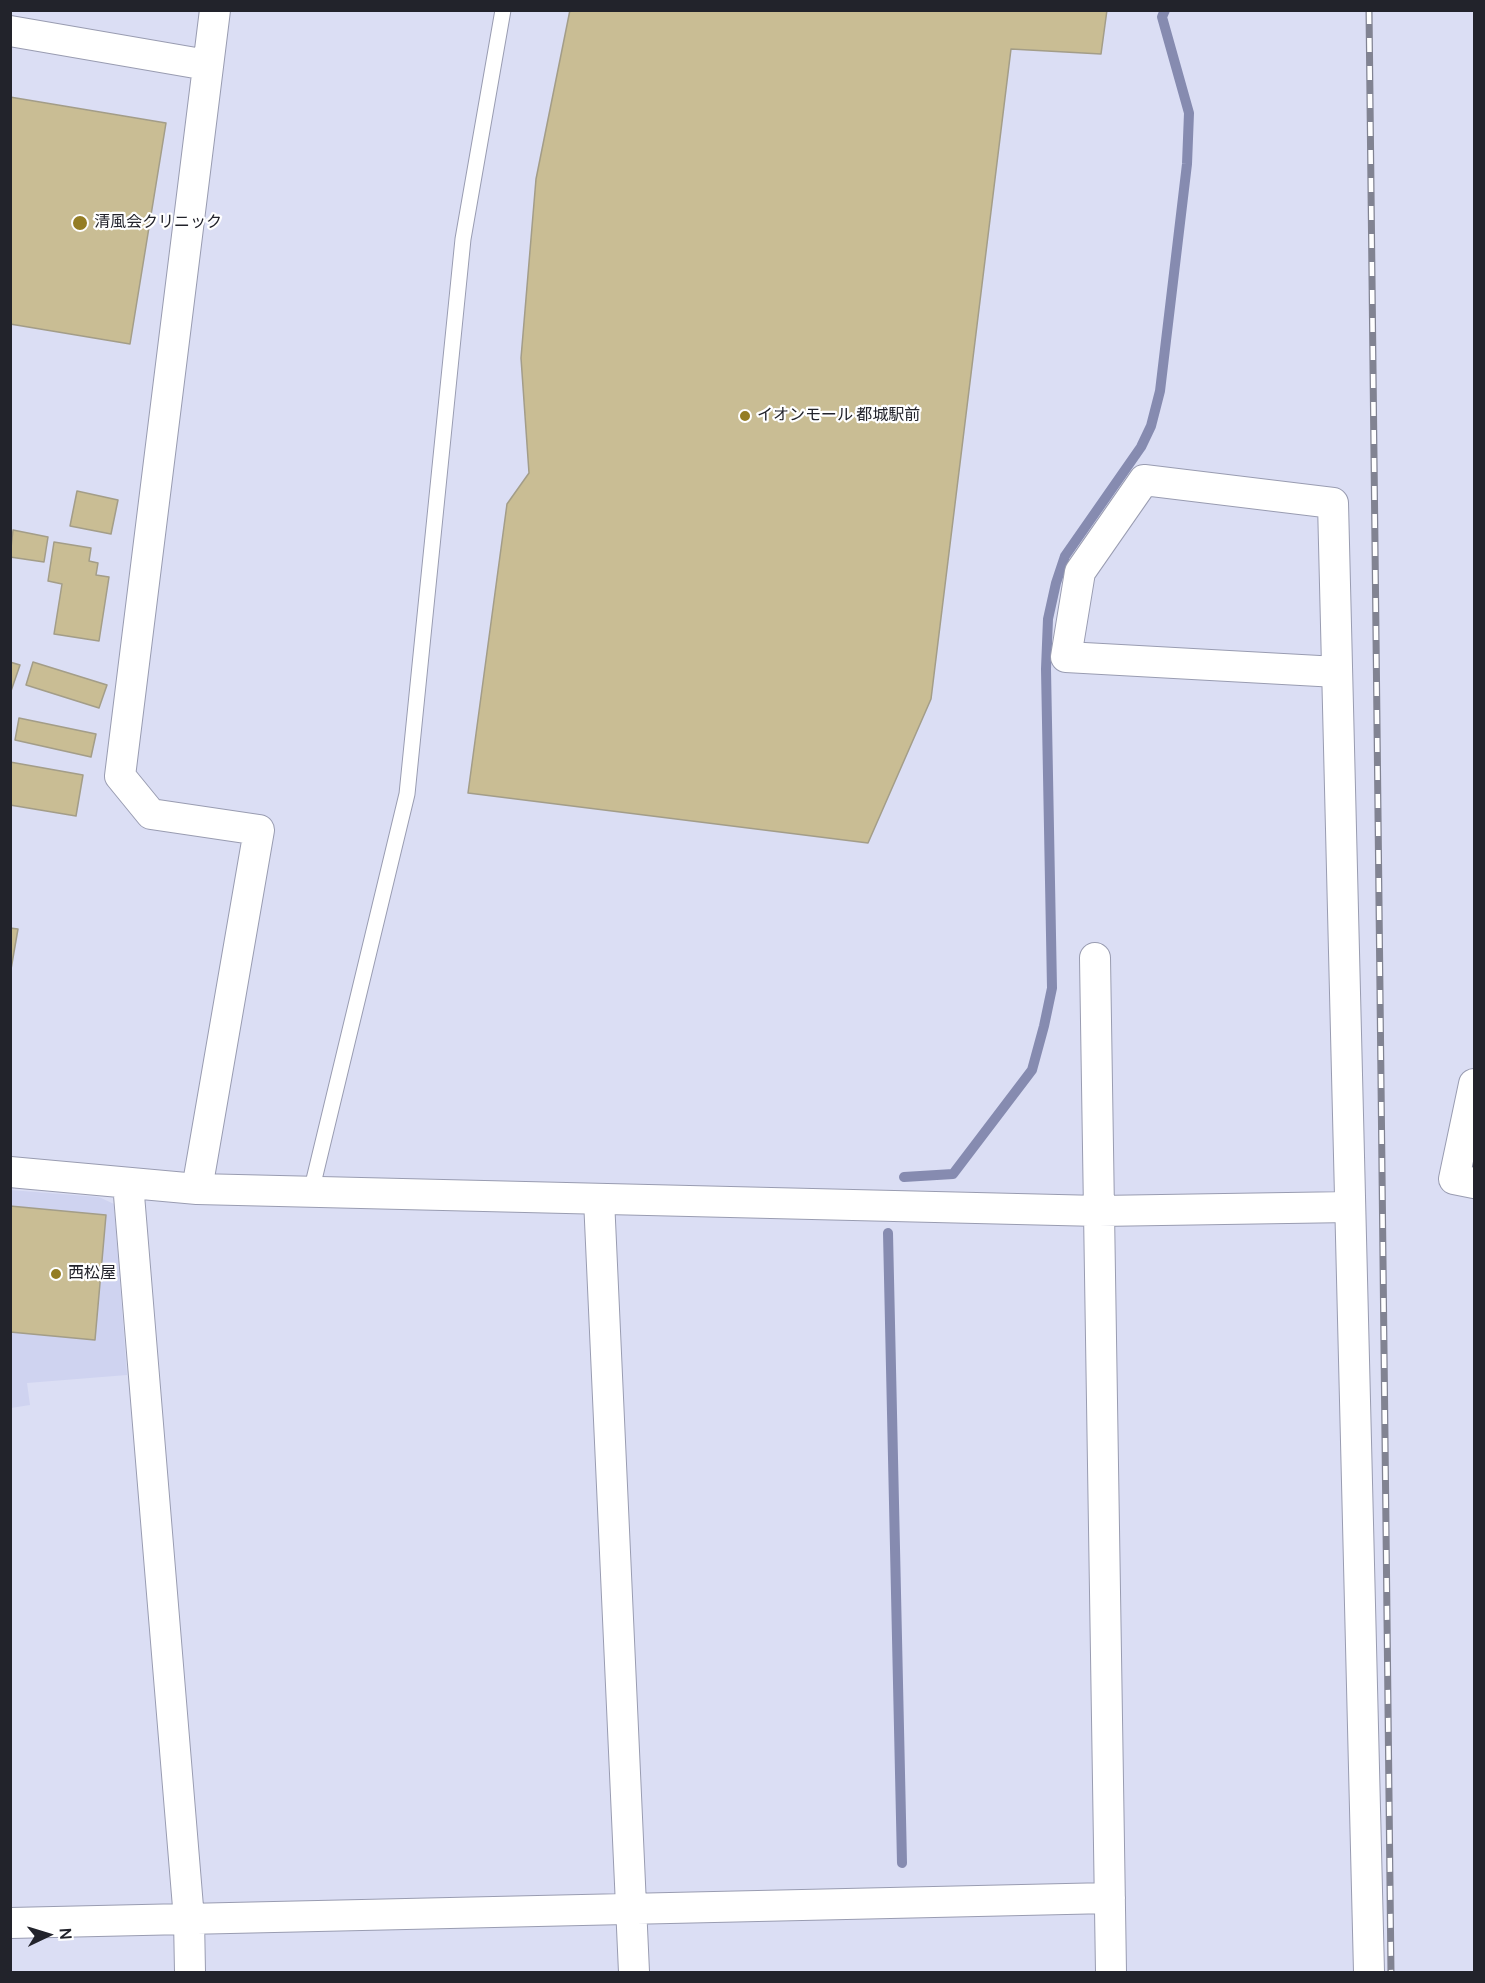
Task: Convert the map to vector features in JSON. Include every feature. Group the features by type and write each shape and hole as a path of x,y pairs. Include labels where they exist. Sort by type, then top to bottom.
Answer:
{"street":[{"path":"197,1189 259,830 151,814 120,776 214,10"},
{"path":"10,31 207,65"},
{"path":"1337,672 1066,657 1080,572 1144,480 1333,503 1369,1972"},
{"path":"1095,958 1111,1972"},
{"path":"1474,1083 1454,1179 1474,1183"},
{"path":"10,1172 197,1189 311,1192 1099,1211 1350,1207"},
{"path":"128,1183 189,1919 190,1972"},
{"path":"599,1199 634,1972"},
{"path":"10,1923 1110,1898"}],"lane":[{"path":"311,1192 407,794 463,239 503,10"}],"shaded area":[{"path":"10,1190 99,1197 114,1204 127,1375 27,1383 30,1405 11,1408"}],"building":[{"name":"イオンモール 都城駅前","path":"570,10 1107,10 1101,54 1011,49 931,699 868,843 468,793 507,504 529,473 521,358 536,179"},
{"name":"清風会クリニック","path":"10,97 166,123 130,344 10,324"},
{"path":"77,491 118,500 111,534 70,526"},
{"path":"13,530 48,537 44,562 10,557"},
{"path":"54,542 91,548 89,561 98,563 96,575 109,577 99,641 54,634 62,584 48,581"},
{"path":"10,662 20,665 10,694"},
{"path":"33,662 107,685 99,708 26,685"},
{"path":"19,718 96,734 91,757 15,740"},
{"path":"10,762 83,775 76,816 10,805"},
{"path":"10,928 18,929 10,975"},
{"name":"西松屋","path":"10,1206 106,1215 95,1340 10,1332"}],"waterway":[{"path":"904,1177 953,1174 1032,1070 1044,1026 1052,988 1046,669 1048,619 1065,556 1141,447 1151,426 1160,391 1187,164 1189,113 1162,17 1165,10"},
{"path":"888,1233 902,1863"}],"railway":[{"path":"1369,10 1391,1972"}],"place":[{"name":"清風会クリニック","path":"80,223"},
{"name":"イオンモール 都城駅前","path":"745,416"},
{"name":"西松屋","path":"56,1274"}]}
